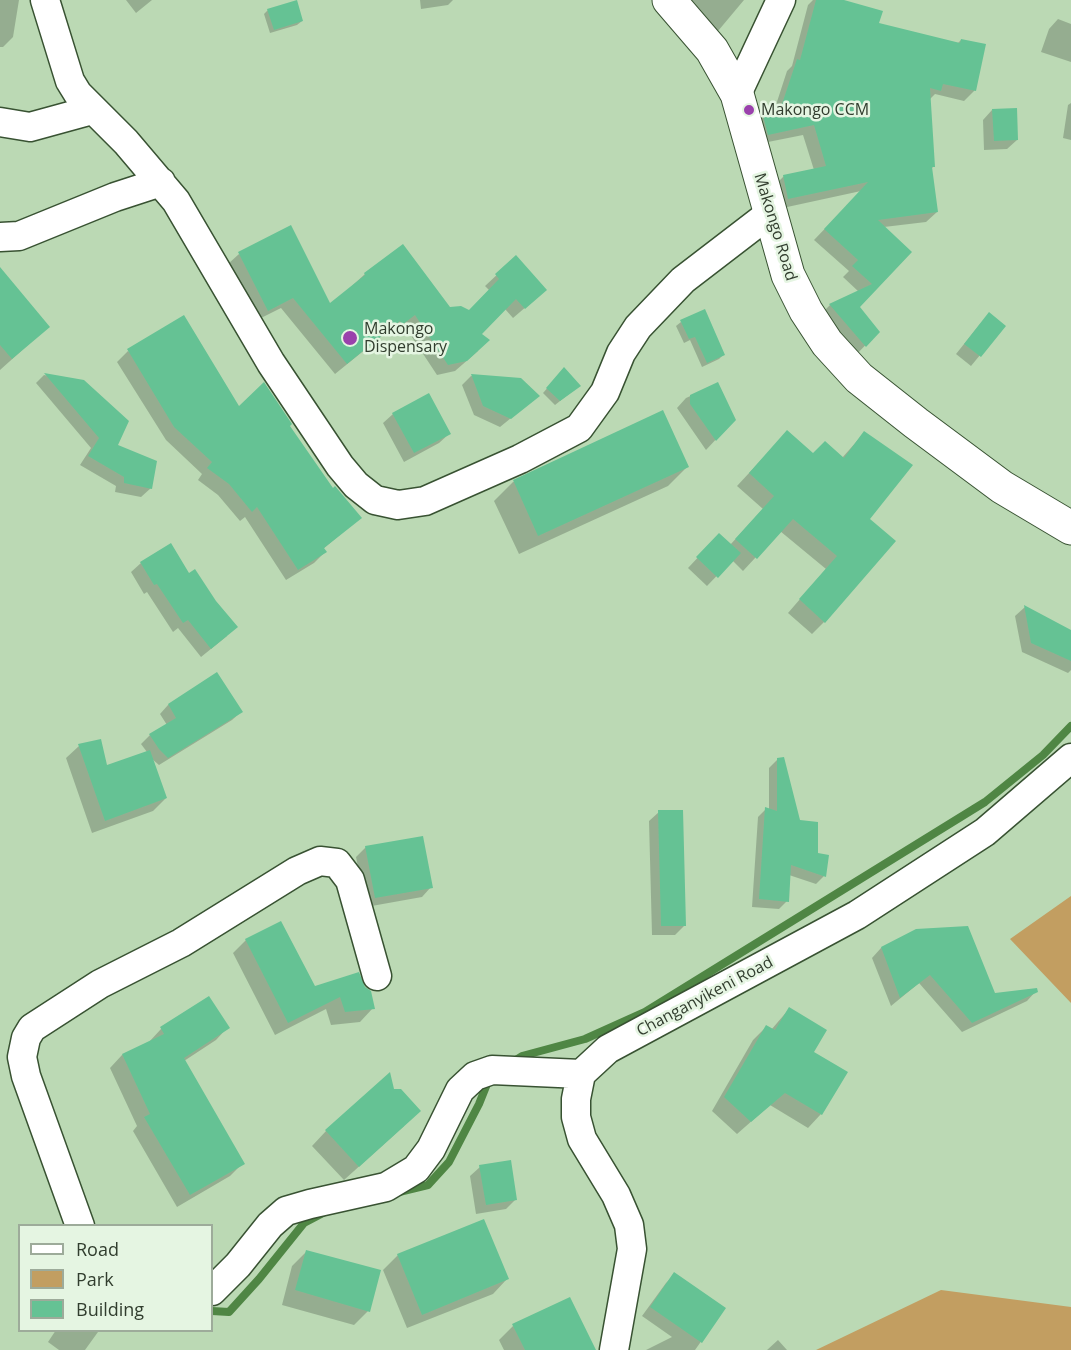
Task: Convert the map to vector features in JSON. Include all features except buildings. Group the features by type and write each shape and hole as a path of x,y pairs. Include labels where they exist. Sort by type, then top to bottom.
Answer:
{"street":[{"path":"45,0 70,81 78,94 126,141 176,201 271,363 340,466 356,485 375,500 398,505 425,501 520,459 579,428 604,392 621,353 638,327 683,280 769,214"},
{"name":"Makongo Road","path":"669,0 712,50 737,94 788,275 806,312 827,343 859,378 1002,487 1071,528"},
{"path":"737,94 781,0"},
{"path":"0,122 30,127 92,110"},
{"path":"0,237 19,236 115,197 161,182"},
{"name":"Changanyikeni Road","path":"581,1074 608,1049 857,915 985,832 1071,758"},
{"path":"79,1224 26,1076 22,1057 26,1038 32,1028 100,984 181,943 297,871 320,861 337,862 350,880 377,976"},
{"path":"213,1290 238,1265 270,1225 286,1211 386,1187 416,1169 431,1149 460,1090 475,1076 492,1070 581,1074 576,1099 576,1117 582,1139 616,1195 629,1225 632,1249 614,1350"}],"green space":[{"path":"1071,896 1071,1003 1010,939"},
{"path":"941,1290 1071,1307 1071,1350 816,1350"}],"waterway":[{"path":"511,1063 522,1056 585,1039 645,1012 985,802 1043,755 1071,726"},
{"path":"399,1192 428,1185 449,1162 491,1079"},
{"path":"213,1311 229,1312 304,1223 323,1213"}],"place":[{"name":"Makongo CCM","path":"749,110"},
{"name":"Makongo Dispensary","path":"350,338"}]}
